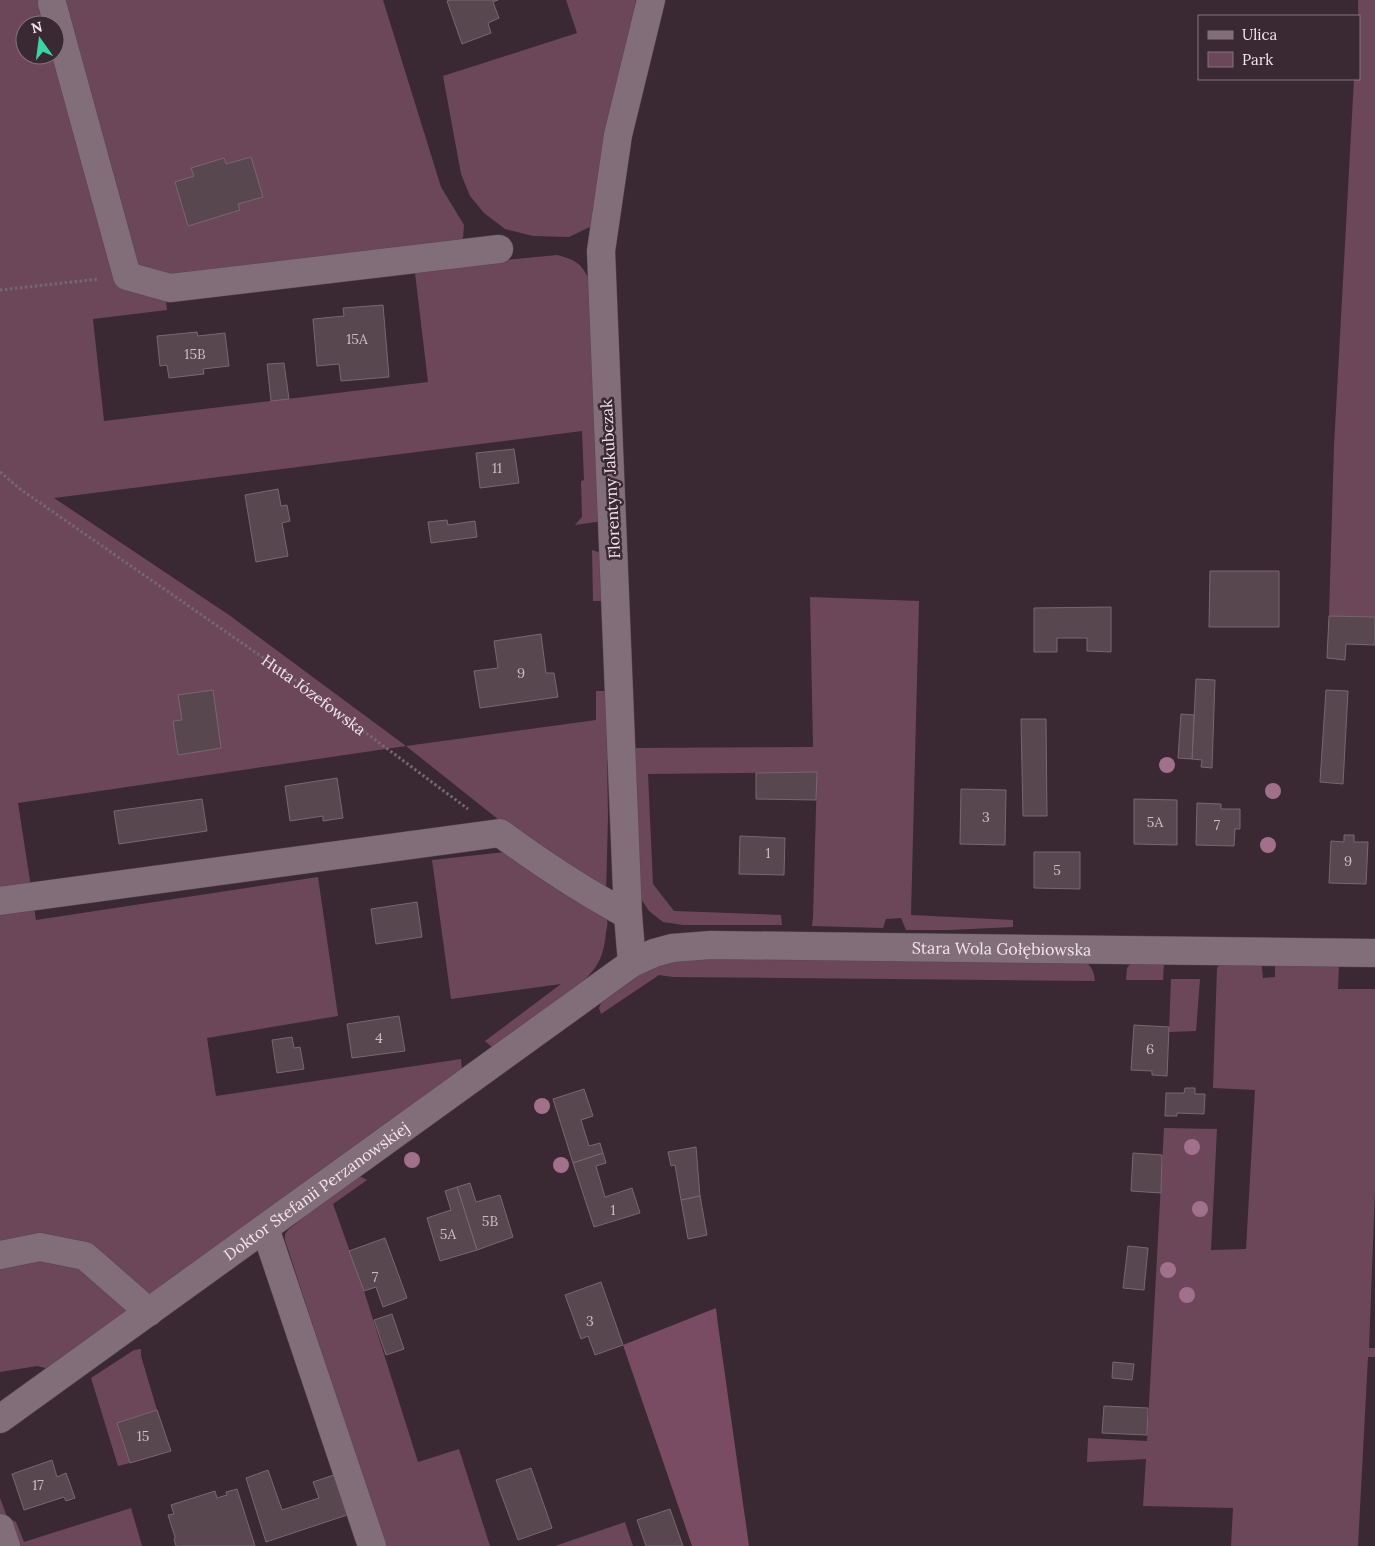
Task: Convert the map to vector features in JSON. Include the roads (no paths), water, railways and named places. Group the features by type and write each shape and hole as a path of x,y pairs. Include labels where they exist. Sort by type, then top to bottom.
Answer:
{"street":[{"name":"Florentyny Jakubczak","path":"632,963 628,916 601,251 618,135 651,0"},
{"path":"52,3 127,276 170,288 499,249"},
{"path":"0,901 500,833 589,894 628,916"},
{"name":"Stara Wola Gołębiowska","path":"632,963 654,953 672,948 712,945 1375,953"},
{"name":"Doktor Stefanii Perzanowskiej","path":"0,1420 632,963"},
{"path":"265,1228 372,1546"},
{"path":"0,1255 40,1247 85,1256 149,1312"},
{"path":"0,1528 6,1546"}]}
